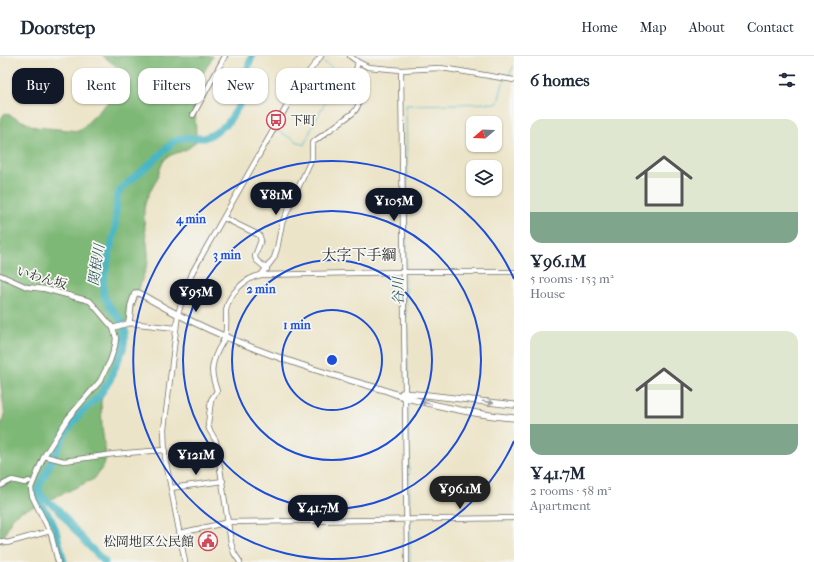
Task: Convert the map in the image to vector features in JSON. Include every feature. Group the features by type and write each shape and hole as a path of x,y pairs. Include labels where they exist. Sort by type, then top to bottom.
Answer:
{"main road":[{"path":"127,324 134,295 137,292 225,337 304,367 452,409 514,418"},
{"path":"405,396 426,395 514,405"}],"street":[{"path":"193,115 225,56"},
{"path":"186,562 164,450 164,429 178,314 189,280 300,83 321,56"},
{"path":"354,58 368,66 401,70 439,68 511,80"},
{"path":"262,275 274,258 278,249 282,224 312,158 312,143 358,108 359,95 354,58"},
{"path":"401,70 407,562"},
{"path":"224,218 259,235 261,240 255,256 256,260 266,269"},
{"path":"240,562 234,553 231,543 216,441 208,425 211,400 217,391 212,370 217,352 225,337 227,324 226,310 228,301 240,286 251,279 262,275 403,272 514,272"},
{"name":"いわん坂","path":"0,275 26,287 90,301 115,327"},
{"path":"58,562 50,531 32,496 31,488 44,456 68,418 100,381 110,361 115,346 115,327 127,324 176,328"},
{"path":"44,456 50,456 64,461 114,454 164,450"},
{"path":"0,486 12,480 25,483 29,481"},
{"path":"171,488 222,481"},
{"path":"180,533 228,522 514,518"},
{"path":"0,541 7,543 50,531"}],"green space":[{"path":"103,56 213,56 205,70 205,68 138,68 138,104 195,104 196,141 189,148 173,154 165,159 147,198 144,217 148,262 101,401 102,428 106,456 104,465 94,479 36,506 23,510 12,518 2,542 0,543 0,425 5,417 0,379 0,120 5,113 35,127 79,131 106,104 130,104 130,80 132,78 130,76 130,68 119,68"}],"waterway":[{"name":"関根川","path":"64,562 53,524 35,495 66,432 81,413 100,395 110,380 123,349 126,332 123,323 104,296 103,282 115,229 117,196 122,188 173,142 181,138 204,138 213,134 227,124 240,104 252,56"},
{"path":"278,131 304,145 320,111 339,82 339,73 321,60"},
{"name":"谷川","path":"507,78 514,66"},
{"name":"谷川","path":"406,269 406,105 498,103 505,80"},
{"name":"谷川","path":"406,275 408,391"},
{"name":"谷川","path":"408,401 410,517"},
{"name":"関根川","path":"39,489 42,497 57,508 86,543 105,562"},
{"name":"谷川","path":"410,521 410,562"}],"place":[{"name":"下町","path":"276,120"},
{"name":"松岡地区公民館","path":"208,541"}],"district":[{"name":"大字下手綱","path":"359,255"}]}
